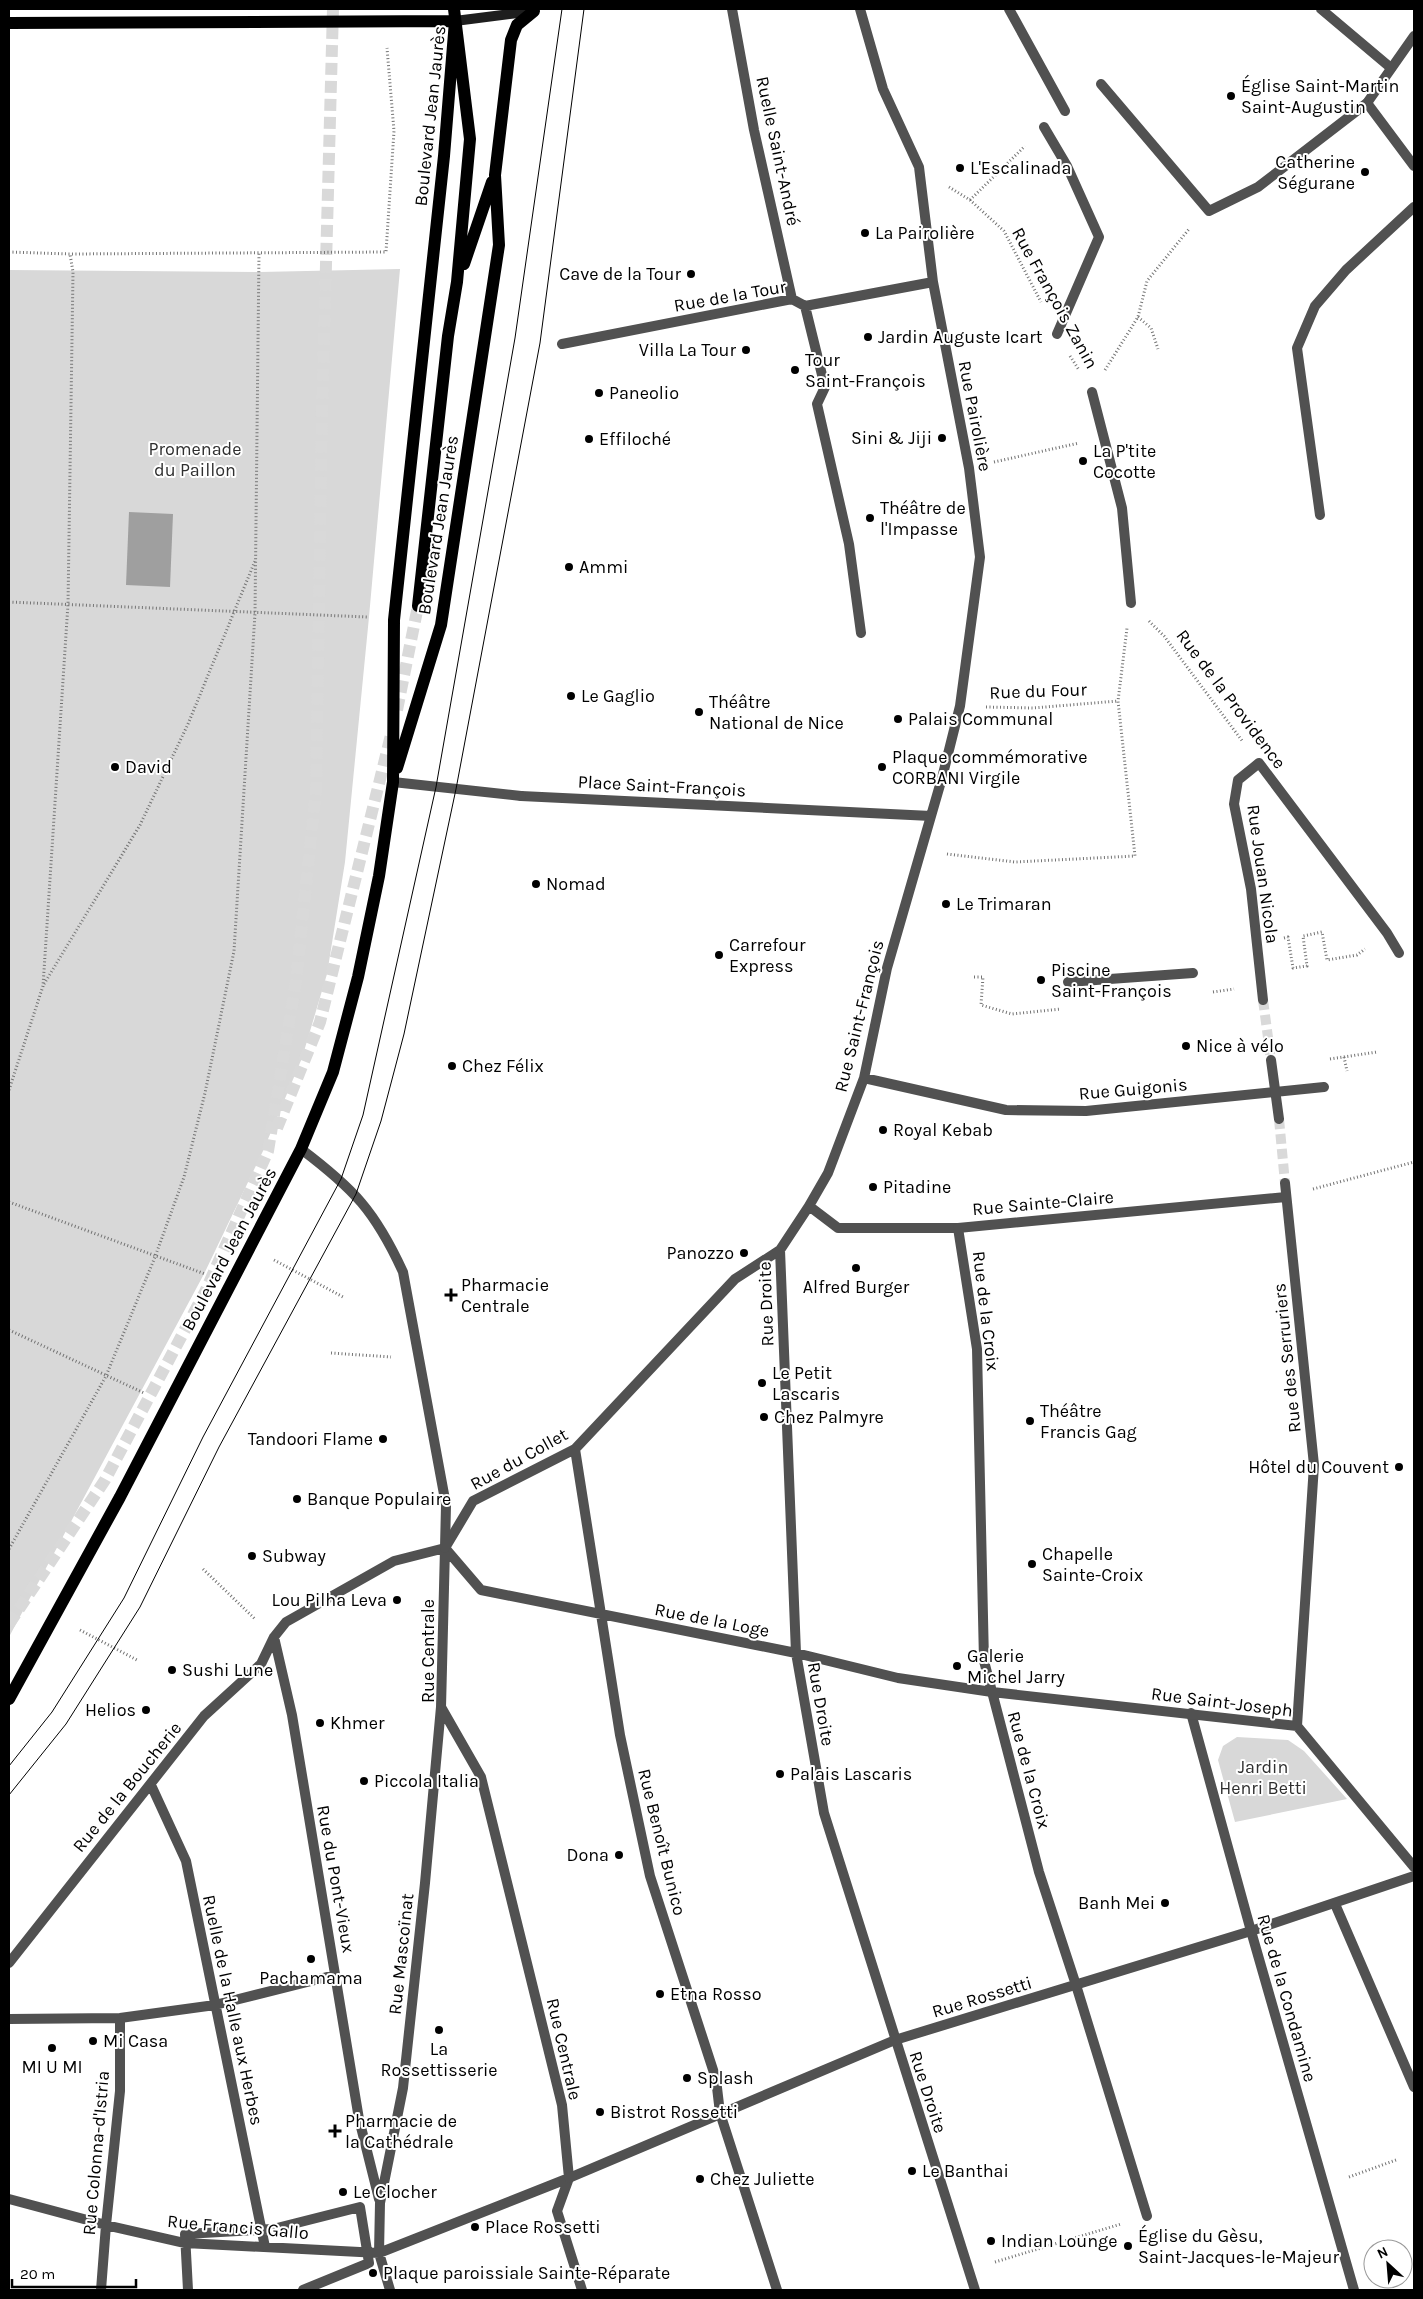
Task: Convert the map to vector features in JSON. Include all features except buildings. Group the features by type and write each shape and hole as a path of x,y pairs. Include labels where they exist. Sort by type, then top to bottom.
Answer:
{"main road":[{"name":"Boulevard Jean Jaurès","path":"9,1699 168,1405 302,1149 334,1072 358,977 379,876 393,782 394,620 444,156 454,15 534,11"},
{"name":"Boulevard Jean Jaurès","path":"393,782 441,625 499,245 495,175 511,40 517,25 534,11"},
{"path":"9,23 454,15 470,139 458,282 448,336 418,606"},
{"path":"458,282 495,175"}],"street":[{"name":"Ruelle Saint-André","path":"732,9 754,130 792,299"},
{"name":"Rue Pairolière","path":"860,9 883,89 919,167 932,282 970,468 980,557 960,706 942,778"},
{"path":"1008,9 1065,111"},
{"path":"1321,9 1391,68"},
{"path":"1101,84 1209,210 1258,187 1367,103 1414,36"},
{"path":"1367,103 1414,166"},
{"path":"1044,127 1067,166 1099,237 1057,334"},
{"path":"1320,515 1297,348 1315,306 1346,270 1414,207"},
{"name":"Rue de la Tour","path":"562,344 792,299 805,306 932,282"},
{"path":"805,306 825,387 817,404 849,544 861,633"},
{"path":"1092,392 1122,508 1131,603"},
{"name":"Rue de la Providence","path":"1259,763 1387,933 1399,953"},
{"name":"Rue Jouan Nicola","path":"1259,763 1238,780 1234,804 1251,889 1264,1000"},
{"name":"Rue Saint-François","path":"780,1250 828,1173 864,1078 886,968 942,778"},
{"name":"Place Saint-François","path":"393,782 521,796 931,816"},
{"path":"1068,982 1192,973"},
{"path":"1270,1060 1279,1119"},
{"name":"Rue Guigonis","path":"864,1078 1006,1110 1086,1111 1275,1093 1324,1086"},
{"name":"Rue Centrale","path":"302,1149 341,1179 356,1194 385,1234 403,1272 446,1505 441,1707 481,1777 562,2105 569,2178 557,2211 582,2290"},
{"path":"1284,1183 1286,1196"},
{"name":"Rue Sainte-Claire","path":"809,1206 838,1228 958,1228 1286,1196"},
{"name":"Rue des Serruriers","path":"1286,1196 1314,1465 1297,1726"},
{"name":"Rue de la Croix","path":"958,1228 978,1350 984,1661 1039,1872 1147,2216"},
{"name":"Rue du Collet","path":"445,1548 473,1502 575,1449 735,1278 780,1250"},
{"name":"Rue Droite","path":"780,1250 796,1653 824,1813 975,2290"},
{"name":"Rue Benoît Bunico","path":"575,1449 620,1735 650,1876 716,2080 720,2113 777,2290"},
{"path":"274,1638 286,1622 394,1561 445,1548"},
{"name":"Rue de la Loge","path":"445,1548 481,1590 796,1653 898,1678 992,1692"},
{"name":"Rue de la Boucherie","path":"9,1963 204,1716 261,1664 274,1638"},
{"name":"Rue du Pont-Vieux","path":"274,1638 292,1715 359,2119 380,2203"},
{"name":"Rue Saint-Joseph","path":"992,1692 1297,1726 1414,1867"},
{"name":"Rue Mascoïnat","path":"380,2203 402,2088 426,1883 441,1707"},
{"name":"Rue de la Condamine","path":"1191,1713 1250,1931 1354,2290"},
{"name":"Ruelle de la Halle aux Herbes","path":"151,1785 186,1861 265,2247"},
{"name":"Rue Rossetti","path":"569,2178 895,2040 1250,1931 1414,1876"},
{"path":"1335,1904 1414,2087"},
{"path":"9,2020 120,2018 215,2004 335,1975"},
{"name":"Rue Colonna-d'Istria","path":"101,2290 120,2091 120,2018"},
{"path":"379,2253 569,2178"},
{"name":"Rue Francis Gallo","path":"9,2199 106,2225 185,2243 379,2253"},
{"path":"380,2203 379,2253 390,2290"},
{"path":"188,2290 185,2234 273,2229 360,2207 369,2262 303,2290"}],"path":[{"path":"9,252 70,254 386,252 394,131 387,45"},
{"name":"Rue François Zanin","path":"919,167 970,200 1004,232 1057,334 1092,392"},
{"path":"970,200 1004,167"},
{"path":"1092,392 1138,317 1147,281 1188,230 1209,210"},
{"path":"9,1549 106,1376 155,1257 184,1177 205,1093 234,951 255,613 259,253"},
{"path":"43,986 68,604 73,272 70,254"},
{"path":"1138,317 1151,328 1158,349"},
{"path":"970,468 1087,442"},
{"path":"9,1090 43,986 140,825 188,724 256,558"},
{"path":"9,602 369,617"},
{"path":"941,853 1015,862 1135,856 1118,702 1131,603"},
{"name":"Rue de la Providence","path":"1131,603 1164,636 1259,763"},
{"name":"Rue du Four","path":"960,706 1033,708 1118,702"},
{"path":"1276,940 1288,938 1293,968 1307,966 1303,936 1322,932 1326,960 1357,955"},
{"path":"974,977 983,977 981,1005 1012,1014 1067,1008"},
{"path":"1324,1086 1320,1061 1377,1052"},
{"path":"1310,1190 1414,1162"},
{"path":"9,1202 208,1276"},
{"path":"250,1247 345,1298"},
{"path":"9,1330 168,1405"},
{"path":"331,1353 386,1356"},
{"path":"203,1569 274,1638"},
{"path":"55,1617 137,1660"},
{"path":"1324,2186 1396,2160"},
{"path":"968,2270 1147,2216"}],"green space":[{"name":"Promenade du Paillon","path":"400,269 345,862 327,974 302,1058 263,1151 204,1274 9,1637 9,270 260,272"},
{"name":"Jardin Henri Betti","path":"1237,1737 1288,1740 1304,1751 1347,1799 1235,1822 1218,1760 1223,1746"}],"shaded area":[{"path":"129,512 173,514 170,587 126,585"}],"tunnel":[{"path":"9,1624 105,1480 205,1292 268,1151 296,981 316,790 322,410 333,9"},
{"path":"397,710 418,606"},
{"path":"277,1128 320,1022 391,735"},
{"path":"1263,1000 1271,1060"},
{"path":"1279,1119 1285,1183"}],"tram line":[{"path":"9,1766 52,1712 124,1598 203,1437 341,1179 363,1115 436,787 515,338 562,9"},
{"path":"9,1795 66,1724 140,1607 219,1447 356,1194 381,1121 404,1034 456,789 540,343 584,9"}],"place":[{"name":"Église Saint-Martin Saint-Augustin","path":"1231,96"},
{"name":"L'Escalinada","path":"960,168"},
{"name":"Catherine Ségurane","path":"1365,172"},
{"name":"La Pairolière","path":"865,233"},
{"name":"Cave de la Tour","path":"691,274"},
{"name":"Jardin Auguste Icart","path":"868,337"},
{"name":"Villa La Tour","path":"746,350"},
{"name":"Tour Saint-François","path":"795,370"},
{"name":"Paneolio","path":"599,393"},
{"name":"Sini & Jiji","path":"942,438"},
{"name":"Effiloché","path":"589,439"},
{"name":"La P'tite Cocotte","path":"1083,461"},
{"name":"Théâtre de l'Impasse","path":"870,518"},
{"name":"Ammi","path":"569,567"},
{"name":"Le Gaglio","path":"571,696"},
{"name":"Théâtre National de Nice","path":"699,712"},
{"name":"Palais Communal","path":"898,719"},
{"name":"David","path":"115,767"},
{"name":"Plaque commémorative CORBANI Virgile","path":"882,767"},
{"name":"Nomad","path":"536,884"},
{"name":"Le Trimaran","path":"946,904"},
{"name":"Carrefour Express","path":"719,955"},
{"name":"Piscine Saint-François","path":"1041,980"},
{"name":"Nice à vélo","path":"1186,1046"},
{"name":"Chez Félix","path":"452,1066"},
{"name":"Royal Kebab","path":"883,1130"},
{"name":"Pitadine","path":"873,1187"},
{"name":"Panozzo","path":"744,1253"},
{"name":"Alfred Burger","path":"856,1268"},
{"name":"Pharmacie Centrale","path":"451,1295"},
{"name":"Le Petit Lascaris","path":"762,1383"},
{"name":"Chez Palmyre","path":"764,1417"},
{"name":"Théâtre Francis Gag","path":"1030,1421"},
{"name":"Tandoori Flame","path":"383,1439"},
{"name":"Hôtel du Couvent","path":"1399,1467"},
{"name":"Banque Populaire","path":"297,1499"},
{"name":"Subway","path":"252,1556"},
{"name":"Chapelle Sainte-Croix","path":"1032,1564"},
{"name":"Lou Pilha Leva","path":"397,1600"},
{"name":"Galerie Michel Jarry","path":"957,1666"},
{"name":"Sushi Lune","path":"172,1670"},
{"name":"Helios","path":"146,1710"},
{"name":"Khmer","path":"320,1723"},
{"name":"Palais Lascaris","path":"780,1774"},
{"name":"Piccola Italia","path":"364,1781"},
{"name":"Dona","path":"619,1855"},
{"name":"Banh Mei","path":"1165,1903"},
{"name":"Pachamama","path":"311,1959"},
{"name":"Etna Rosso","path":"660,1994"},
{"name":"La Rossettisserie","path":"439,2030"},
{"name":"Mi Casa","path":"93,2041"},
{"name":"MI U MI","path":"52,2048"},
{"name":"Splash","path":"687,2078"},
{"name":"Bistrot Rossetti","path":"600,2112"},
{"name":"Pharmacie de la Cathédrale","path":"335,2131"},
{"name":"Le Banthai","path":"912,2171"},
{"name":"Chez Juliette","path":"700,2179"},
{"name":"Le Clocher","path":"343,2192"},
{"name":"Place Rossetti","path":"475,2227"},
{"name":"Indian Lounge","path":"991,2241"},
{"name":"Église du Gèsu, Saint-Jacques-le-Majeur","path":"1128,2246"},
{"name":"Plaque paroissiale Sainte-Réparate","path":"373,2273"}]}
